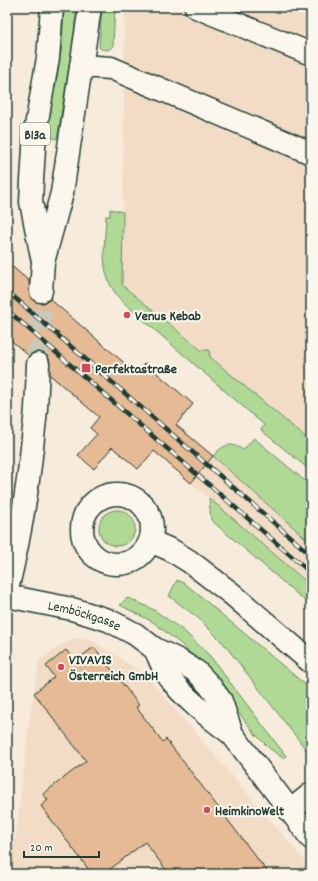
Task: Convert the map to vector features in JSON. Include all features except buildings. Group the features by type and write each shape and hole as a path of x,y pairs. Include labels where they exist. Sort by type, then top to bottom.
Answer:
{"main road":[{"name":"B13a","path":"43,262 32,202 32,181 35,132 48,58 52,7"},
{"name":"B13a","path":"41,291 43,262 62,193 90,7"},
{"path":"196,7 311,54"},
{"path":"81,66 111,68 311,153"},
{"path":"7,590 16,552 25,496 34,428 38,364"},
{"path":"150,541 189,560 232,594 311,662"},
{"name":"Lemböckgasse","path":"7,596 99,616 135,634 155,649 185,663 197,672 221,701 232,734 311,838"},
{"path":"290,811 311,794"}],"shaded area":[{"path":"125,7 311,7 311,442 209,357 209,350 201,350 122,284"},
{"path":"7,282 150,400 311,543 311,586 154,451"},
{"path":"73,638 93,641 146,675 311,868 311,874 8,874 17,826 30,716 39,660"}],"green space":[{"path":"64,7 77,7 57,139 47,136 52,96 62,47"},
{"path":"102,7 115,7 113,45 108,50 101,49 99,47"},
{"path":"110,209 123,212 122,285 201,350 209,350 210,357 311,442 311,471 261,430 264,425 124,303 115,293 106,273 104,262 106,216 110,216"},
{"path":"254,438 311,486 311,543 213,456 223,447 230,445 243,450"},
{"path":"209,498 311,586 311,606 211,520"},
{"path":"121,510 130,515 134,521 134,535 130,541 121,546 113,546 104,541 100,535 99,524 104,515 110,511"},
{"path":"177,580 184,583 194,591 308,687 310,685 311,686 311,756 224,644 198,618 169,596"},
{"path":"129,598 154,610 184,631 210,656 286,756 284,759 269,748 256,735 202,665 182,645 153,622 120,605"}],"tunnel":[{"path":"38,364 41,291"}],"railway":[{"path":"7,291 311,555"},
{"path":"7,310 311,573"}],"place":[{"name":"Venus Kebab","path":"127,315"},
{"name":"Perfektastraße","path":"86,368"},
{"name":"VIVAVIS Österreich GmbH","path":"61,667"},
{"name":"HeimkinoWelt","path":"207,810"}]}
